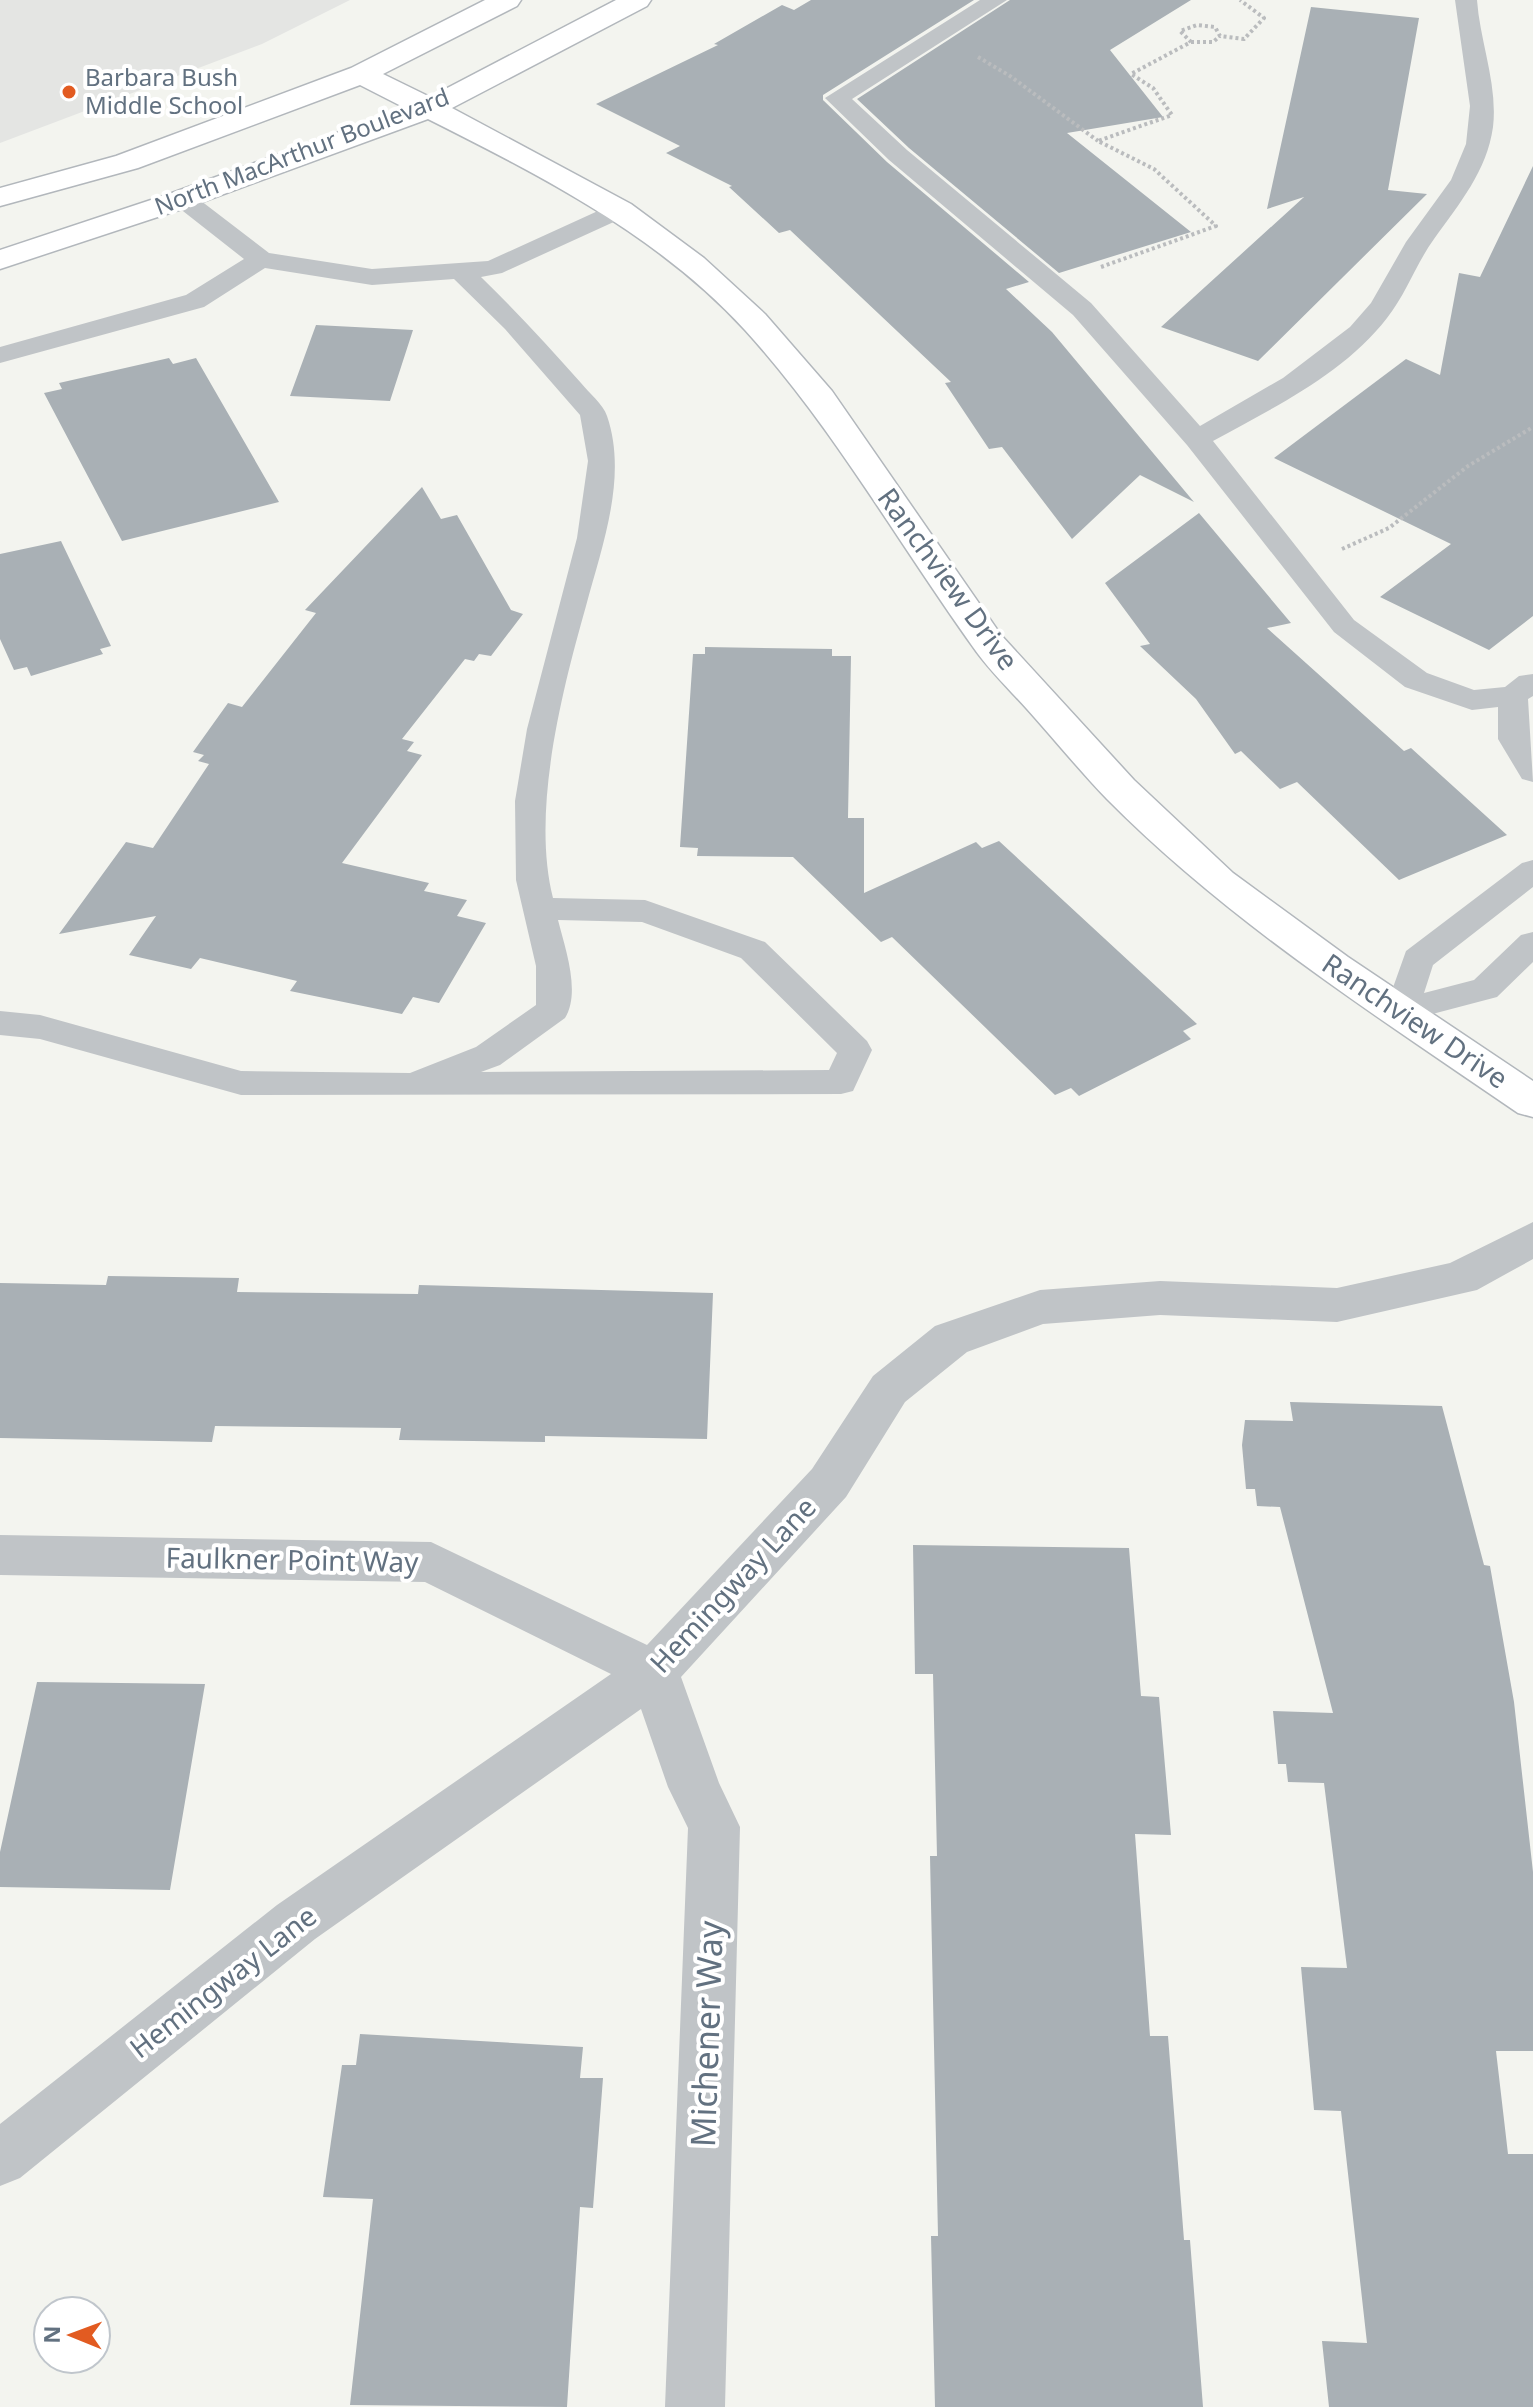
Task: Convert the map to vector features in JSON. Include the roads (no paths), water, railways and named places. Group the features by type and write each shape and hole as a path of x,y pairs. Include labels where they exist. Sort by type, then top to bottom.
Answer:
{"street":[{"name":"North MacArthur Boulevard","path":"0,197 127,162 361,74 507,0"},
{"name":"North MacArthur Boulevard","path":"0,260 183,199 431,108 637,0"},
{"name":"Ranchview Drive","path":"361,74 431,108 620,210 693,265 754,321 820,398 988,643 1120,789 1219,882 1334,967 1402,1010 1533,1102"},
{"name":"Hemingway Lane","path":"0,2159 296,1922 654,1672 829,1483 889,1389 951,1339 1040,1307 1160,1298 1337,1305 1461,1278 1533,1239"},
{"name":"Faulkner Point Way","path":"0,1555 431,1562 654,1672"},
{"name":"Michener Way","path":"654,1672 694,1787 714,1827 695,2407"}],"lane":[{"path":"996,0 837,98 898,155 1082,309 1197,439 1344,626 1416,680 1472,700 1523,688 1513,739 1533,772"},
{"path":"1197,439 1249,410 1325,359 1376,316 1425,233 1445,209 1478,143 1482,81 1466,0"},
{"path":"183,199 261,260 372,277 493,268 620,210"},
{"path":"0,355 195,301 261,260"},
{"path":"413,1085 488,1056 553,1010 553,966 532,880 531,801 542,729 570,609 591,538 602,461 593,414 514,323 461,271"},
{"path":"1402,1010 1418,959 1533,871"},
{"path":"0,1023 40,1027 241,1083 841,1082 855,1050 753,950 645,911 539,909"},
{"path":"1402,1010 1485,989 1533,943"}],"place":[{"name":"Barbara Bush Middle School","path":"69,92"}]}
